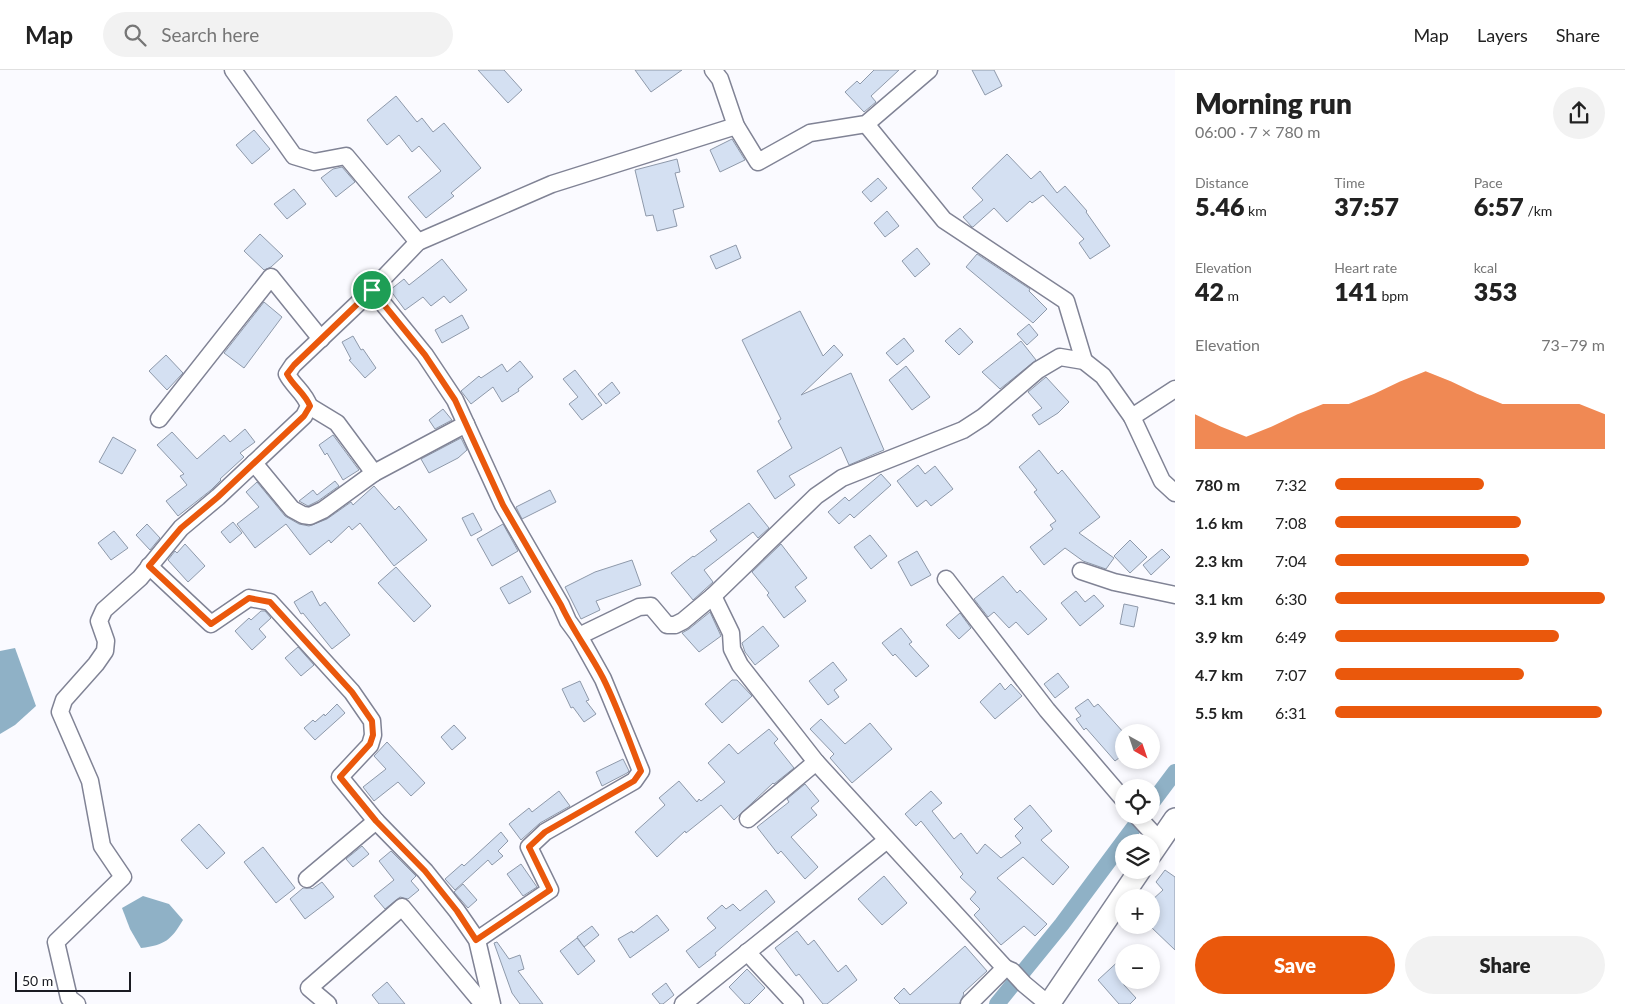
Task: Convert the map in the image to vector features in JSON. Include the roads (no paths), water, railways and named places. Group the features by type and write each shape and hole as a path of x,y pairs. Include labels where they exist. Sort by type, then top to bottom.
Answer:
{"main road":[{"path":"1160,841 1175,819"},
{"path":"1049,1004 1134,879"}],"street":[{"path":"234,70 294,156 314,162 346,156 418,242"},
{"path":"713,70 720,79 736,126 758,162 810,133 866,124 930,70"},
{"path":"866,124 944,220 1066,301 1084,361"},
{"path":"374,473 337,423 310,406 306,397 292,384 287,374 418,242 552,184 736,126"},
{"path":"159,419 271,277 321,339"},
{"path":"372,290 425,355 455,400 503,505 603,679 641,771 634,781 545,832 529,847 550,890 476,940"},
{"path":"579,636 639,607 651,606 667,625 676,626 713,596 816,496 842,478 963,430 983,417 1038,370 1060,357 1084,361 1103,376 1132,417 1162,481 1175,493"},
{"path":"1132,417 1175,389"},
{"path":"77,1004 69,998 56,942 123,877 102,846 90,781 60,712 64,700 105,651 106,641 98,621 104,610 140,578 181,528 304,416 310,406"},
{"path":"254,463 292,509 302,515 310,516 323,510 374,473 466,424"},
{"path":"149,566 211,624 249,598 270,602 352,692 372,721 373,735 370,744 340,777 376,821 425,871 457,911 476,940 492,1004"},
{"path":"1081,571 1114,582 1175,595"},
{"path":"946,579 1047,710 1115,789"},
{"path":"713,596 731,633 732,649 740,665 816,762 1009,970 1049,1004"},
{"path":"748,819 816,762"},
{"path":"307,879 376,821"},
{"path":"683,1004 887,840"},
{"path":"328,1004 309,988 402,907 483,1004"},
{"path":"747,952 795,1004"},
{"path":"969,1004 1009,970"}],"water":[{"path":"15,648 36,706 15,725 0,734 0,651"},
{"path":"143,896 169,904 183,920 167,940 156,945 141,948 130,929 122,908"}],"waterway":[{"path":"1160,792 1175,772"},
{"path":"997,1004 1062,924 1136,824"}]}
